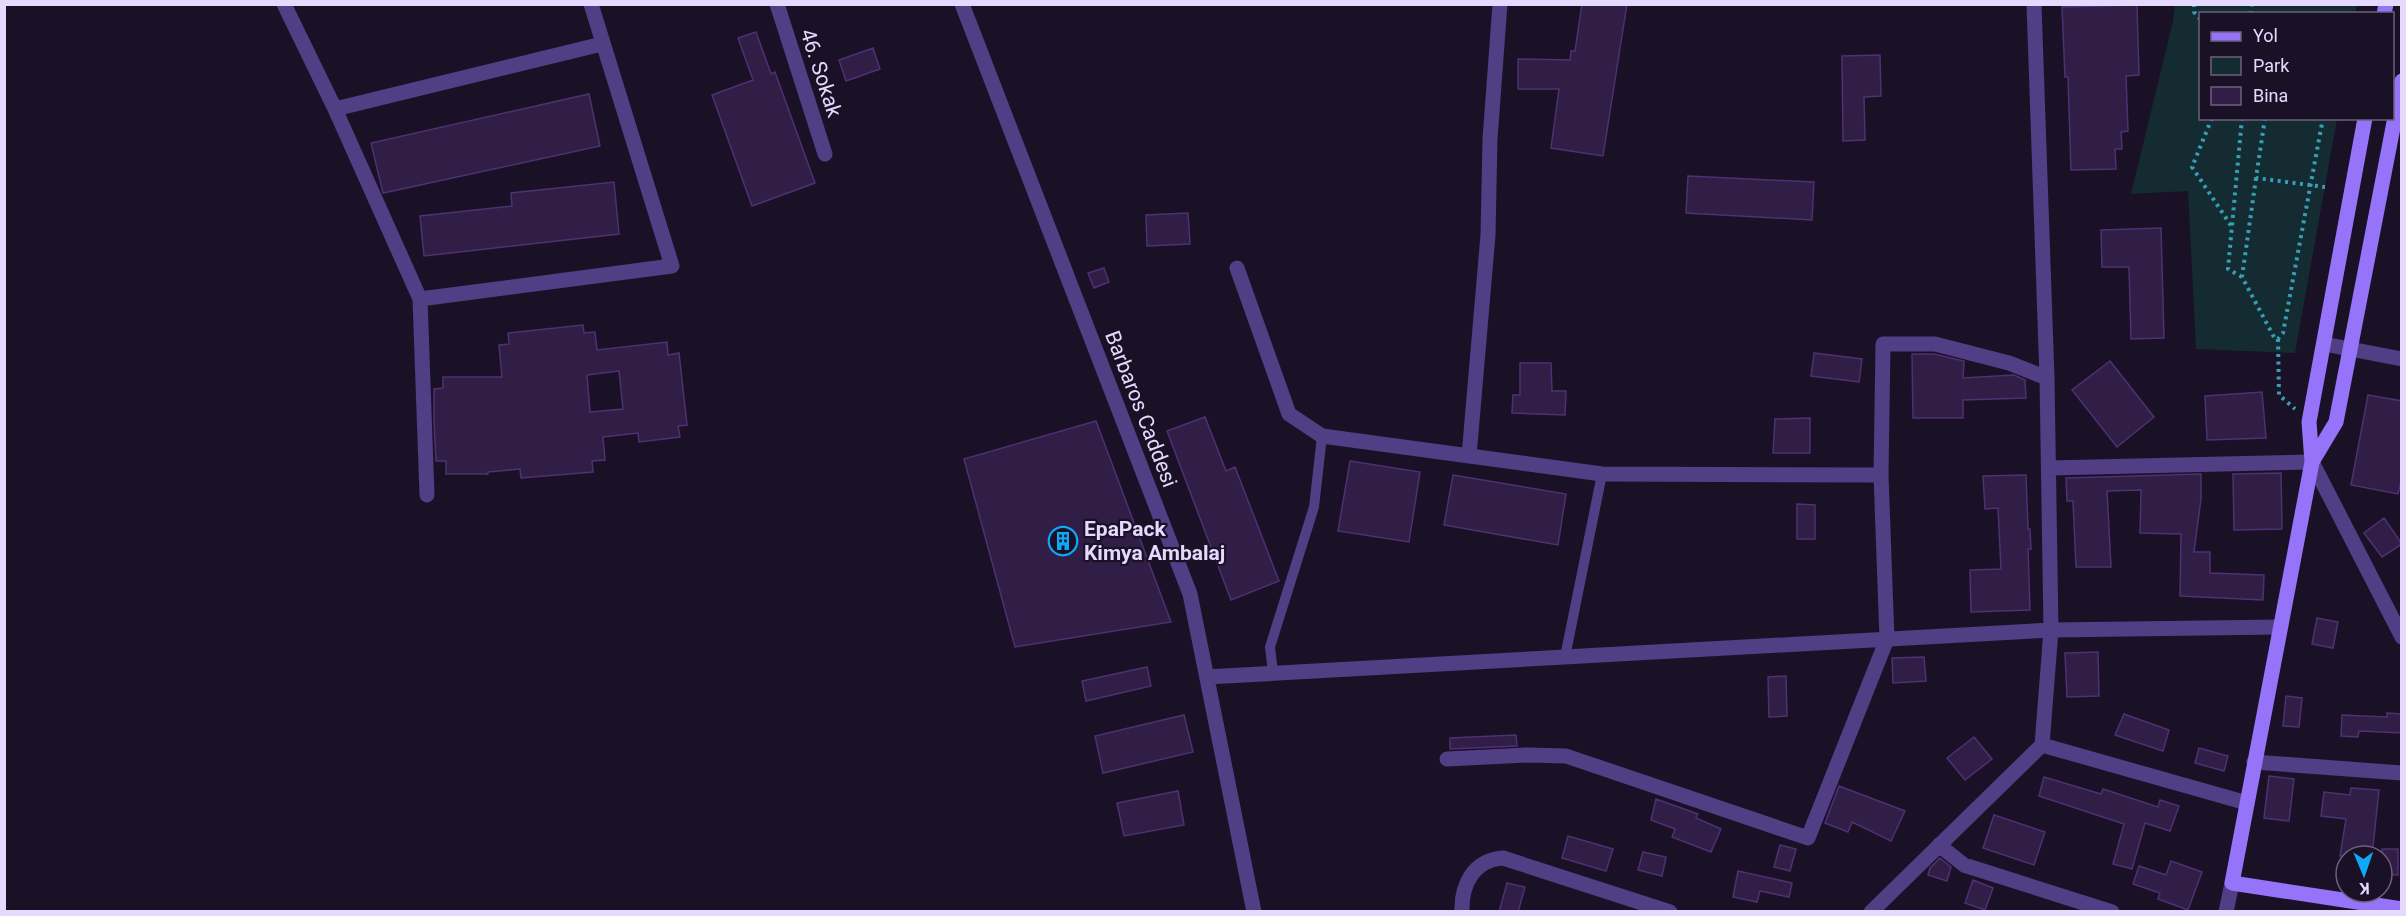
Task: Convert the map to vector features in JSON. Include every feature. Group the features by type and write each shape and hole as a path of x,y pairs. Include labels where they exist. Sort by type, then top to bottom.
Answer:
{"street":[{"path":"284,4 335,109 420,299 427,495"},
{"path":"420,299 672,266 591,4"},
{"name":"46. Sokak","path":"777,4 825,154"},
{"name":"Barbaros Caddesi","path":"962,4 1190,594 1254,912"},
{"path":"1469,456 1488,235 1490,139 1500,4"},
{"path":"1871,912 2042,745 2051,630 2047,378 2034,4"},
{"path":"335,109 602,44"},
{"path":"2312,462 2336,422 2402,81"},
{"path":"2226,912 2312,462 2310,422 2365,120"},
{"path":"1237,268 1289,414 1322,436 1602,474 1881,475"},
{"path":"1447,759 1527,755 1566,756 1808,838 1887,639 1881,475 1883,344 1935,344 2009,363 2047,378"},
{"path":"2324,344 2402,359"},
{"path":"2049,468 2312,462"},
{"path":"2312,462 2401,633"},
{"path":"1207,677 2051,630 2280,627"},
{"path":"2042,745 2247,803"},
{"path":"2254,762 2402,773"},
{"path":"1939,845 1964,865 2112,912"},
{"path":"1462,912 1463,890 1473,872 1488,860 1503,858 1670,912"},
{"path":"2232,883 2402,909"}],"lane":[{"path":"1273,673 1270,647 1314,507 1322,436"},
{"path":"1565,657 1602,474"}],"path":[{"path":"2194,4 2194,12 2199,18"},
{"path":"2211,120 2192,167 2233,228"},
{"path":"2242,120 2228,269 2242,277 2275,339 2278,339"},
{"path":"2242,277 2265,120"},
{"path":"2310,422 2279,395 2278,339 2283,333 2323,120"},
{"path":"2256,178 2325,188"}],"green space":[{"path":"2175,5 2357,5 2355,12 2199,12 2199,120 2337,120 2295,353 2196,349 2188,191 2131,194"}],"building":[{"path":"1582,4 1627,4 1603,156 1551,148 1559,89 1518,89 1518,59 1570,60 1571,51 1575,51"},
{"path":"2137,5 2139,75 2126,76 2128,131 2121,132 2122,149 2115,149 2116,169 2071,170 2068,77 2065,77 2062,7"},
{"path":"756,32 771,74 775,72 815,183 752,206 712,95 753,80 738,38"},
{"path":"873,48 880,69 846,81 839,60"},
{"path":"1880,55 1881,96 1864,97 1865,140 1843,141 1842,56"},
{"path":"589,94 600,146 383,193 371,143"},
{"path":"1688,176 1814,182 1812,220 1686,213"},
{"path":"614,182 619,234 424,256 420,216 512,206 511,193"},
{"path":"1188,213 1190,244 1147,246 1146,215"},
{"path":"2161,228 2164,338 2131,339 2129,267 2102,267 2101,230"},
{"path":"1104,268 1109,282 1094,288 1088,273"},
{"path":"583,325 584,333 595,332 597,350 667,342 668,355 679,353 687,425 678,426 680,437 639,442 638,433 603,437 605,460 592,461 593,472 521,478 520,469 488,472 488,474 446,474 446,461 436,461 434,389 443,388 443,377 502,377 499,345 509,344 508,333","holes":["619,371 623,409 590,412 587,375"]},
{"path":"1814,353 1862,359 1859,382 1811,376"},
{"path":"1912,354 1934,354 1964,361 1963,378 2014,375 2025,380 2026,398 1963,400 1963,418 1913,418"},
{"path":"2110,361 2154,417 2117,447 2072,390"},
{"path":"1520,363 1551,363 1552,391 1566,391 1565,415 1512,413 1513,395 1520,395"},
{"path":"2262,392 2266,438 2207,440 2205,396"},
{"path":"2368,395 2402,401 2402,478 2398,494 2351,485"},
{"path":"1205,417 1226,471 1235,467 1279,581 1231,600 1167,431"},
{"path":"1810,418 1810,453 1773,453 1775,419"},
{"name":"EpaPack Kimya Ambalaj","path":"1096,421 1171,622 1015,647 964,459"},
{"path":"1350,461 1420,472 1409,542 1338,531"},
{"path":"2281,473 2282,529 2234,530 2233,474"},
{"path":"2201,474 2201,499 2194,552 2210,552 2210,573 2264,575 2263,600 2180,596 2181,534 2140,533 2141,490 2107,491 2111,567 2076,567 2073,501 2067,501 2066,478"},
{"path":"1453,475 1566,494 1558,545 1444,525"},
{"path":"2026,475 2031,549 2028,549 2030,610 1971,612 1970,570 2001,569 1998,508 1985,509 1983,476"},
{"path":"1797,504 1815,505 1815,539 1797,539"},
{"path":"2384,518 2402,544 2382,557 2364,533"},
{"path":"2317,618 2338,622 2333,648 2312,644"},
{"path":"2098,652 2099,696 2067,697 2065,653"},
{"path":"1924,657 1926,681 1893,683 1892,658"},
{"path":"1147,667 1151,686 1086,701 1082,681"},
{"path":"1786,676 1787,716 1769,717 1768,677"},
{"path":"2286,696 2302,698 2299,727 2283,726"},
{"path":"2387,713 2402,714 2402,733 2359,731 2358,737 2341,736 2342,715 2387,717"},
{"path":"2124,714 2169,730 2163,751 2115,735"},
{"path":"1184,715 1193,752 1103,773 1095,736"},
{"path":"1516,735 1517,746 1450,749 1450,738"},
{"path":"1974,737 1992,759 1965,780 1947,758"},
{"path":"2199,748 2228,756 2224,771 2195,763"},
{"path":"2269,776 2294,779 2289,821 2264,818"},
{"path":"2044,777 2101,794 2103,789 2158,807 2160,800 2179,806 2170,831 2145,823 2132,869 2113,864 2124,824 2039,796"},
{"path":"1839,786 1905,811 1891,841 1852,822 1848,832 1825,823"},
{"path":"2351,788 2379,790 2373,844 2342,844 2346,819 2321,816 2324,792 2350,795"},
{"path":"1178,791 1184,825 1124,836 1117,803"},
{"path":"1656,799 1698,814 1696,818 1721,829 1711,852 1672,837 1675,829 1651,820"},
{"path":"1994,815 2045,832 2034,865 1983,848"},
{"path":"1568,836 1613,849 1606,871 1562,858"},
{"path":"1780,845 1796,849 1790,871 1774,867"},
{"path":"2394,849 2398,849 2398,875 2394,875"},
{"path":"1643,852 1666,857 1662,876 1638,870"},
{"path":"1940,858 1951,867 1947,881 1928,875 1930,868"},
{"path":"2171,861 2202,872 2188,910 2158,899 2160,893 2133,884 2139,866 2166,875"},
{"path":"1738,871 1792,883 1789,897 1760,891 1757,902 1733,897"},
{"path":"1973,880 1993,888 1985,910 1965,903"},
{"path":"1507,883 1525,887 1518,912 1499,912"}],"place":[{"name":"EpaPack Kimya Ambalaj","path":"1063,541"}]}
